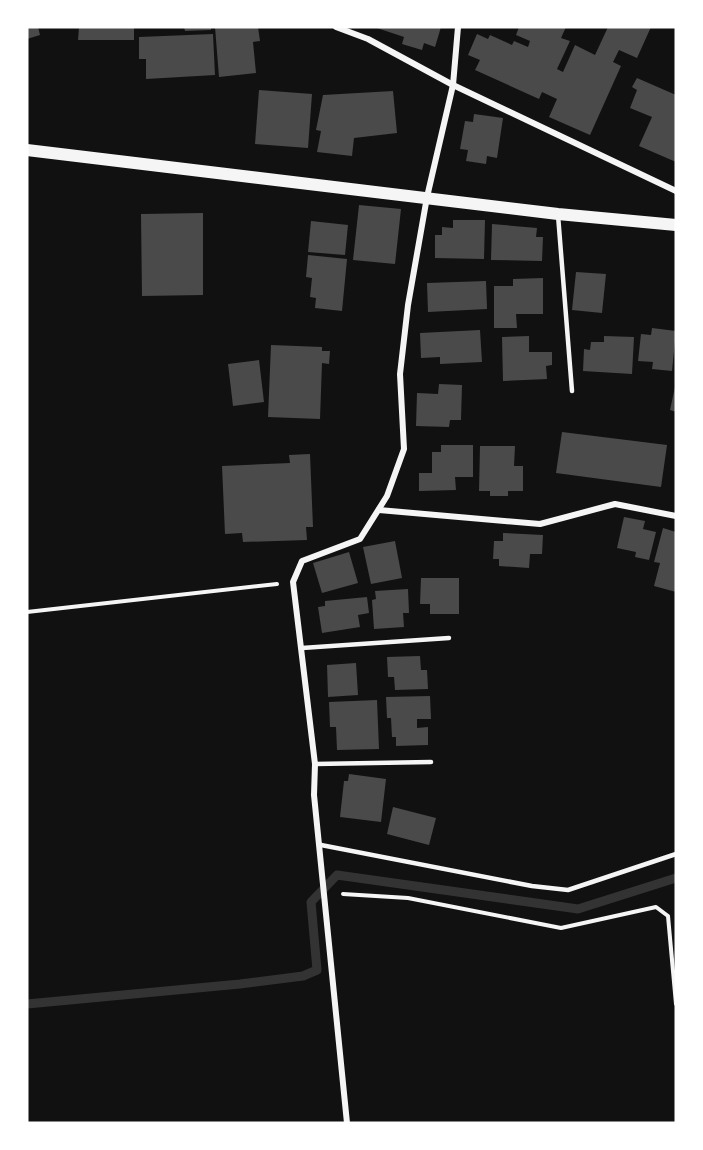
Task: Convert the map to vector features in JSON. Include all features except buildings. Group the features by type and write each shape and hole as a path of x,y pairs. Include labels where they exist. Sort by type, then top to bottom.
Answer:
{"main road":[{"path":"27,150 558,214 676,225"}],"street":[{"path":"336,27 368,39 453,85 676,191"},
{"path":"347,1123 321,845 314,795 315,764 293,582 302,561 360,539 387,496 404,449 400,374 408,305 427,197 453,85 458,27"},
{"path":"379,510 540,524 615,504 676,516"}],"lane":[{"path":"558,214 572,391"},
{"path":"302,648 449,638"},
{"path":"315,764 430,762"},
{"path":"321,845 532,886 568,890 676,854"}],"path":[{"path":"27,612 293,582"},
{"path":"324,892 408,898 561,928 656,907 668,916 676,1004"}],"waterway":[{"path":"27,1004 303,976 317,970 311,902 337,875 578,909 676,878"}]}
